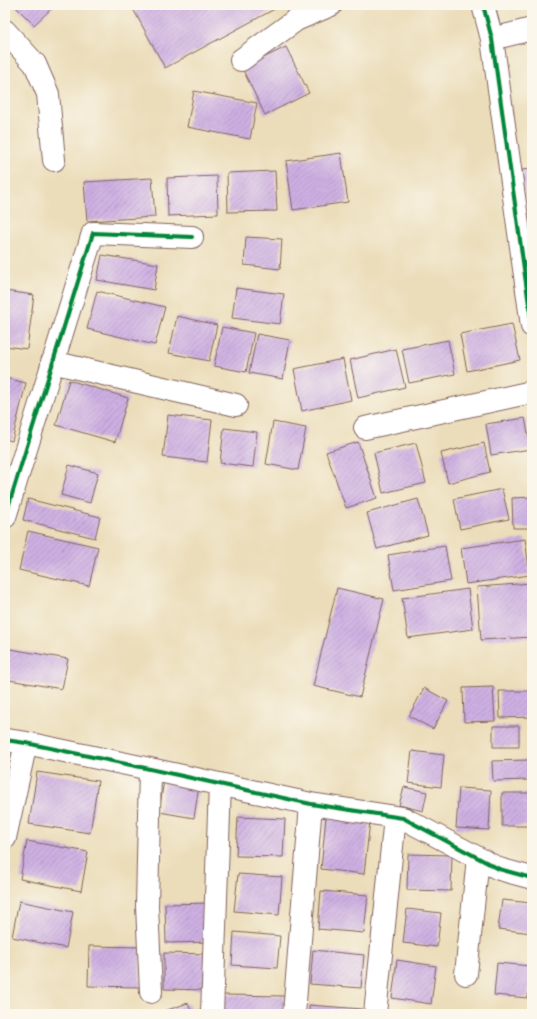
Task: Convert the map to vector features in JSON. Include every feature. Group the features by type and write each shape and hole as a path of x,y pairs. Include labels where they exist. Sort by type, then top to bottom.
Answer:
{"street":[{"path":"241,60 296,20 331,5"},
{"path":"483,5 492,39 526,232 532,326"},
{"path":"492,39 532,29"},
{"path":"5,31 35,64 48,94 54,160"},
{"path":"5,517 93,233 192,237"},
{"path":"52,362 236,405"},
{"path":"365,428 532,392"},
{"path":"5,740 150,768 311,804 403,818 421,826 499,869 532,878"},
{"path":"5,838 26,743"},
{"path":"150,768 147,906 151,992"},
{"path":"212,1014 220,784"},
{"path":"294,1014 311,804"},
{"path":"375,1014 395,817"},
{"path":"466,974 478,858"}],"building":[{"path":"14,5 55,5 34,25"},
{"path":"131,5 282,5 165,68"},
{"path":"286,47 309,93 265,115 242,68"},
{"path":"194,91 257,103 250,139 187,127"},
{"path":"341,153 348,202 293,210 286,161"},
{"path":"532,169 532,212 527,213 522,170"},
{"path":"275,171 277,211 228,212 227,173"},
{"path":"217,176 218,214 168,216 167,178"},
{"path":"152,178 155,217 87,221 84,182"},
{"path":"246,237 282,239 280,269 244,265"},
{"path":"102,255 158,264 154,290 97,280"},
{"path":"236,288 284,294 280,324 232,318"},
{"path":"5,291 34,295 27,349 5,346"},
{"path":"97,291 165,307 155,345 87,329"},
{"path":"177,316 217,325 209,361 169,353"},
{"path":"512,324 520,360 467,371 460,334"},
{"path":"222,327 254,333 246,372 214,366"},
{"path":"257,334 290,340 283,379 249,373"},
{"path":"448,340 455,374 409,383 402,349"},
{"path":"396,349 405,387 358,398 350,360"},
{"path":"343,359 351,400 302,411 294,369"},
{"path":"5,378 26,383 12,441 5,439"},
{"path":"69,380 128,398 115,442 56,425"},
{"path":"168,415 212,420 207,462 163,457"},
{"path":"525,418 531,449 491,455 486,424"},
{"path":"273,422 306,428 298,470 266,464"},
{"path":"224,428 257,432 253,467 220,463"},
{"path":"358,442 377,498 346,508 326,452"},
{"path":"416,443 426,483 383,493 374,453"},
{"path":"484,443 490,472 448,483 441,453"},
{"path":"69,465 98,473 90,503 61,495"},
{"path":"502,489 509,519 460,529 454,499"},
{"path":"532,497 532,528 513,528 512,498"},
{"path":"28,499 100,517 95,538 23,520"},
{"path":"418,499 428,535 377,549 367,513"},
{"path":"28,531 98,547 89,586 19,570"},
{"path":"525,539 530,575 466,584 461,548"},
{"path":"445,546 451,581 394,590 388,555"},
{"path":"532,583 532,637 481,640 477,587"},
{"path":"337,588 384,599 360,697 313,686"},
{"path":"468,589 473,629 408,638 402,598"},
{"path":"5,648 68,659 62,689 9,680 10,673 5,672"},
{"path":"493,687 495,721 464,722 463,688"},
{"path":"424,688 448,701 433,729 409,716"},
{"path":"499,691 532,691 532,717 500,718"},
{"path":"493,726 519,726 519,747 493,747"},
{"path":"412,751 444,755 441,787 408,783"},
{"path":"529,760 530,780 493,781 492,761"},
{"path":"37,772 98,781 90,833 29,824"},
{"path":"164,780 199,785 194,818 159,812"},
{"path":"404,787 427,792 423,811 399,805"},
{"path":"459,788 491,790 489,830 456,828"},
{"path":"502,793 532,793 532,826 502,826"},
{"path":"238,817 285,819 283,857 236,856"},
{"path":"326,817 370,821 364,874 321,869"},
{"path":"27,841 88,852 81,891 20,879"},
{"path":"408,854 452,855 451,891 407,890"},
{"path":"238,874 282,877 279,915 234,911"},
{"path":"321,891 368,895 364,933 318,929"},
{"path":"502,900 532,903 532,933 498,929"},
{"path":"19,901 73,912 66,948 12,937"},
{"path":"210,903 211,942 166,943 165,904"},
{"path":"407,909 441,913 437,947 403,943"},
{"path":"234,932 280,936 277,968 232,965"},
{"path":"89,946 141,947 140,987 88,986"},
{"path":"313,950 364,955 361,988 310,984"},
{"path":"164,953 210,954 209,990 164,989"},
{"path":"397,960 436,966 431,1004 392,998"},
{"path":"497,963 531,966 528,998 494,995"},
{"path":"223,995 284,996 284,1014 223,1014"},
{"path":"188,1003 192,1014 156,1014"},
{"path":"309,1005 362,1009 362,1014 309,1014"}],"cycle path":[{"path":"483,5 492,39 532,326"},
{"path":"5,517 93,233 192,237"},
{"path":"5,740 26,743 311,804 403,818 499,869 532,878"}]}
